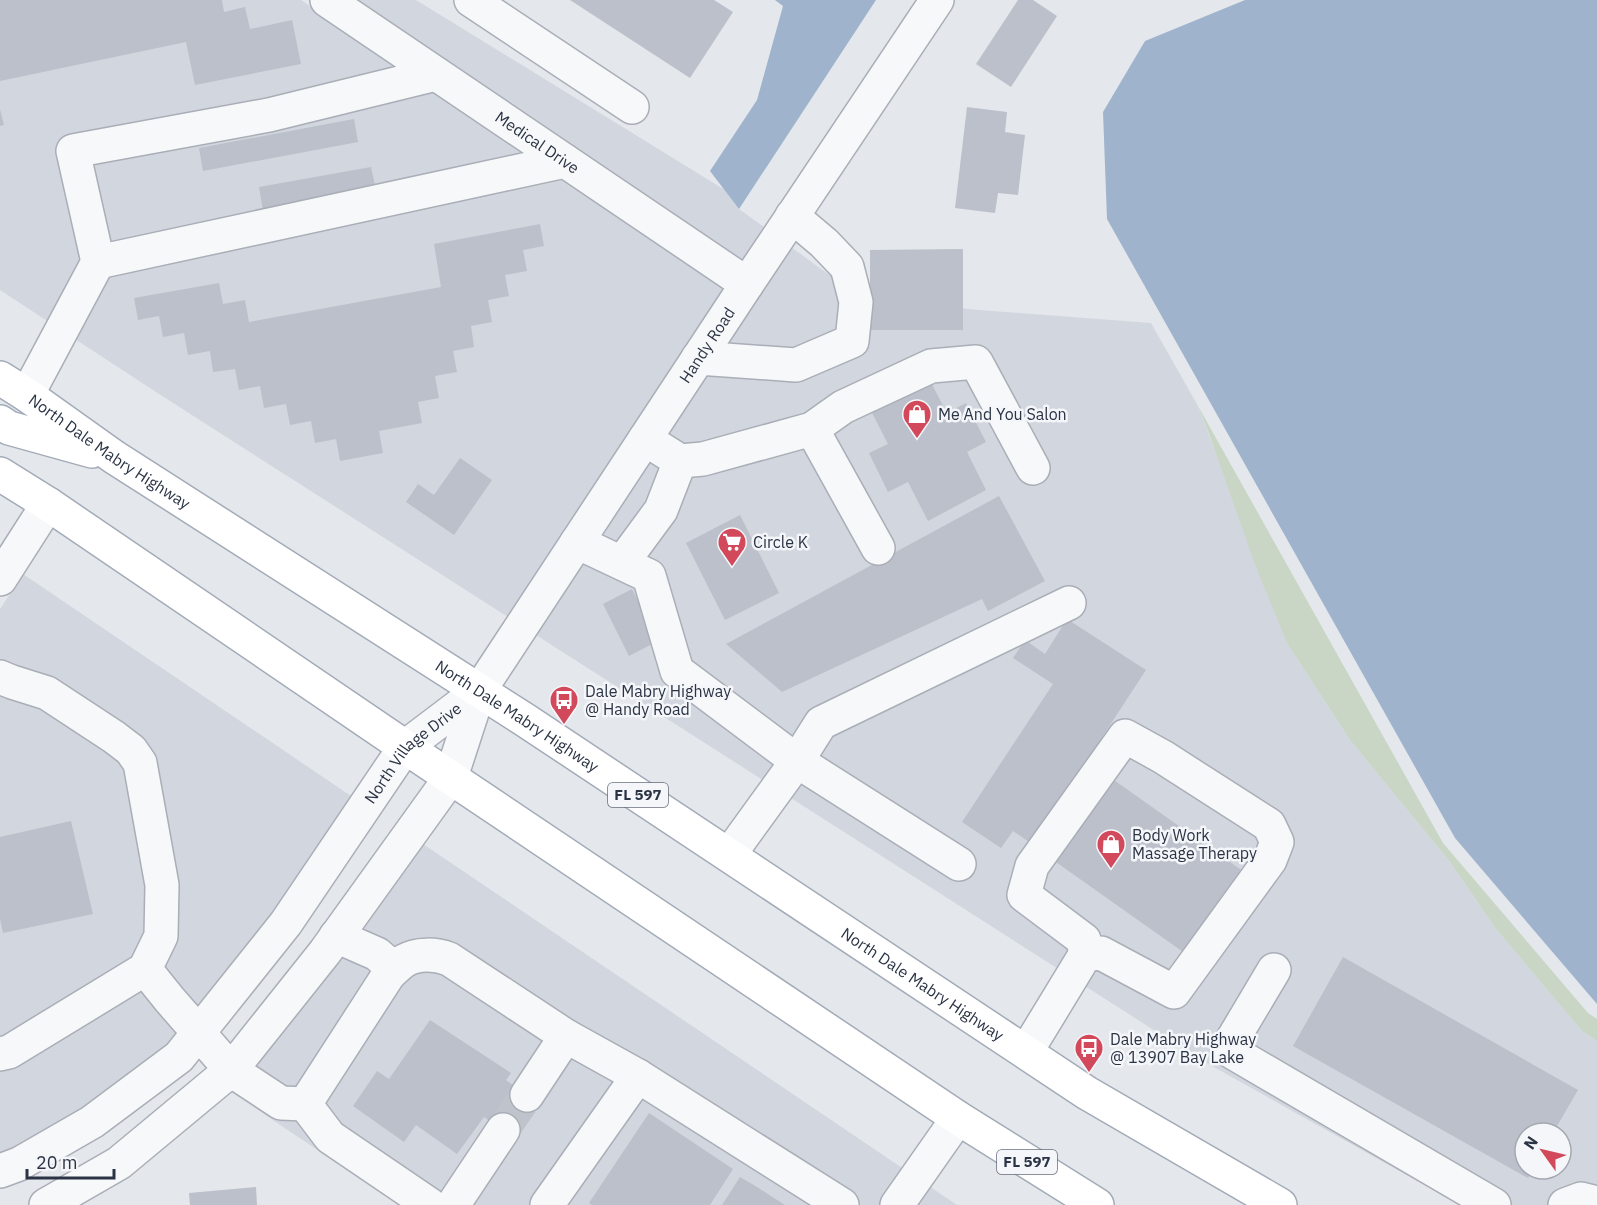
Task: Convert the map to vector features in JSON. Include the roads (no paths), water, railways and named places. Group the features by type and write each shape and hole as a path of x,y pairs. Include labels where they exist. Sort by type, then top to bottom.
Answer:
{"main road":[{"name":"North Dale Mabry Highway","path":"13,386 114,457 479,691 1087,1093 1280,1205"},
{"path":"0,422 9,428 114,457"},
{"name":"FL 597","path":"0,474 48,504 958,1118 1096,1205"}],"street":[{"name":"Medical Drive","path":"327,0 747,284"},
{"path":"471,0 632,107"},
{"name":"Handy Road","path":"479,691 937,0"},
{"path":"98,262 73,151 269,115 436,74"},
{"path":"13,386 98,262 565,160"},
{"path":"698,358 796,366 852,341 856,302 847,267 824,243 792,216"},
{"path":"645,439 680,460 703,459 812,429 843,407 931,366 976,362 1033,468"},
{"path":"812,429 878,548"},
{"path":"622,563 661,510 680,460"},
{"path":"0,579 48,504"},
{"path":"577,542 649,576 677,671 797,761 959,864"},
{"path":"729,855 797,761 821,723 1069,603"},
{"path":"0,677 47,693 114,736 131,750 140,763 162,885 162,936 145,969 9,1052 0,1054"},
{"name":"North Village Drive","path":"0,1171 19,1164 92,1122 179,1057 286,923 405,747 479,691"},
{"name":"North Village Drive","path":"46,1205 119,1163 231,1070 336,936 451,777 479,691"},
{"path":"1026,1052 1085,955 1084,940 1024,895 1032,866 1125,736 1269,825 1276,842 1270,860 1174,992 1101,953 1085,955"},
{"path":"336,936 377,954 386,961 389,975"},
{"path":"305,1104 389,975 405,960 438,955 449,959 566,1036 638,1076 842,1205"},
{"path":"145,969 231,1070 281,1103 305,1104"},
{"path":"1274,970 1227,1049 1494,1205"},
{"path":"527,1095 566,1036"},
{"path":"547,1205 638,1076"},
{"path":"305,1104 330,1137 430,1205"},
{"path":"897,1205 958,1118"},
{"path":"453,1205 503,1130"},
{"path":"1565,1205 1581,1199 1597,1203"}],"water":[{"path":"775,0 876,0 739,209 710,171 757,100 783,6"},
{"path":"1245,0 1597,0 1597,1004 1455,838 1107,219 1103,112 1145,41"}],"tunnel":[{"path":"503,1130 527,1095"}],"place":[{"name":"Me And You Salon","path":"917,440"},
{"name":"Circle K","path":"732,568"},
{"name":"Dale Mabry Highway @ Handy Road","path":"564,726"},
{"name":"Body Work Massage Therapy","path":"1111,870"},
{"name":"Dale Mabry Highway @ 13907 Bay Lake","path":"1089,1074"}]}
